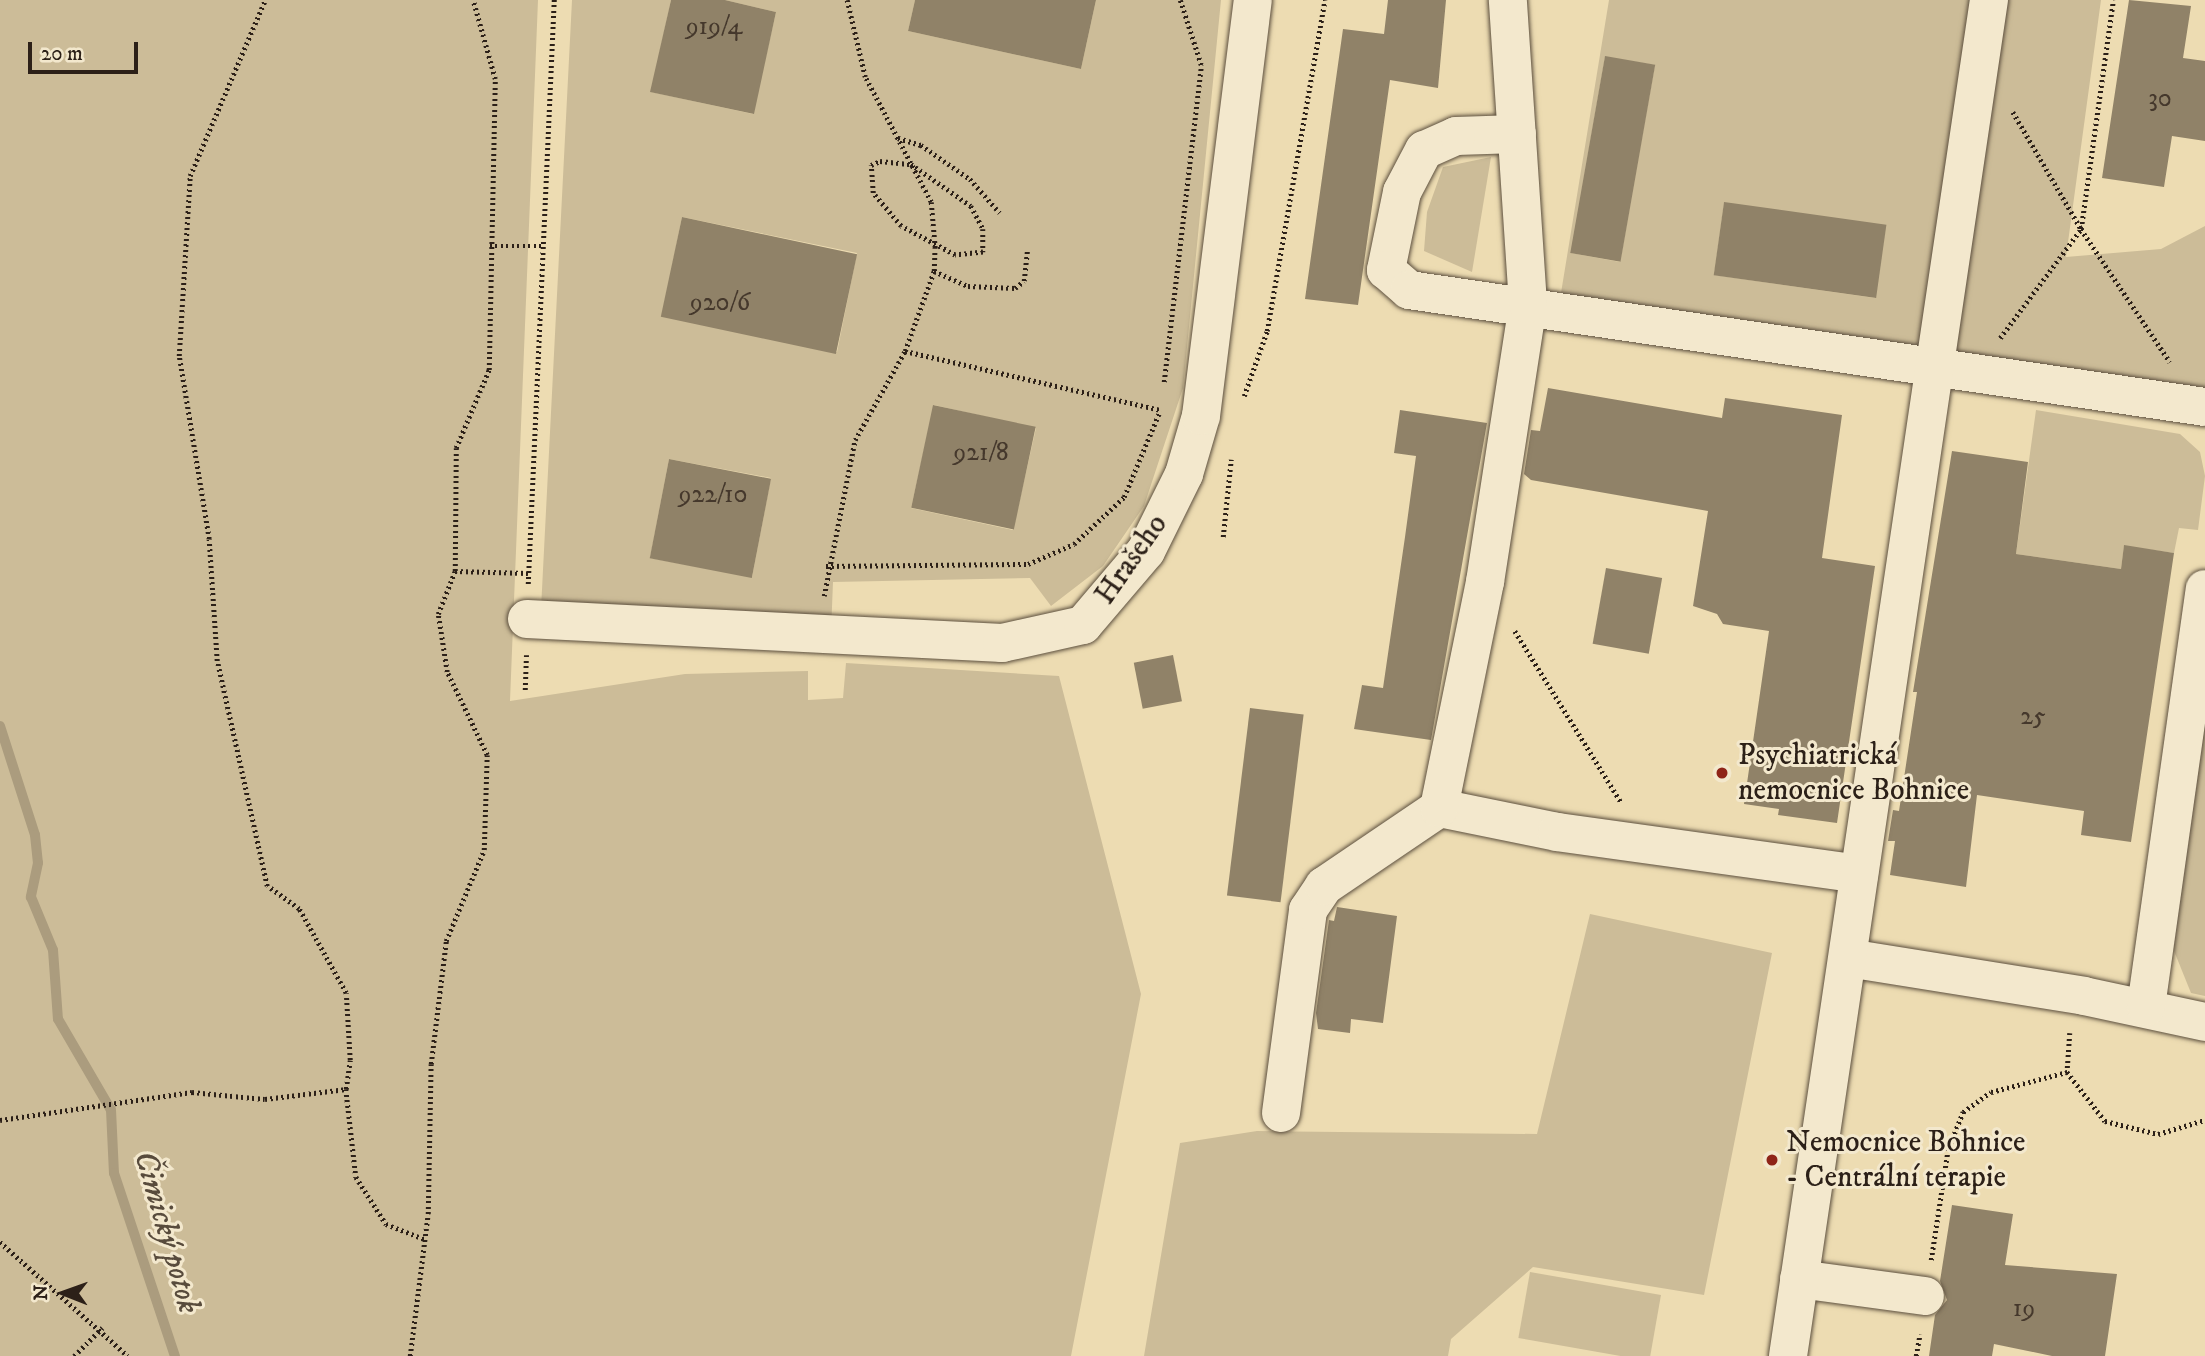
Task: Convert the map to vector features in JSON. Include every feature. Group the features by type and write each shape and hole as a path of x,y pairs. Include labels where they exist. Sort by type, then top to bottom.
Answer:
{"street":[{"path":"1281,1113 1308,910 1324,886 1439,808 1485,582 1528,304 1508,0"},
{"path":"1788,1356 1848,958 1932,363 1989,0"},
{"name":"Hrašeho","path":"527,619 1002,643 1083,625 1153,539 1184,474 1201,416 1248,8"},
{"path":"1517,134 1456,135 1424,150 1402,192 1386,270 1409,290 1528,304 1633,326 1932,363 2202,407"},
{"path":"2146,1007 2205,589"},
{"path":"1439,808 1557,832 1645,842 1859,874"},
{"path":"1848,958 2146,1007 2205,1023"},
{"path":"1799,1279 1925,1296"}],"path":[{"path":"265,0 190,176 179,356 209,539 217,661 267,886 299,909 346,993 351,1060 346,1089 356,1177 386,1224 424,1239"},
{"path":"410,1356 424,1239 431,1064 446,941 484,850 486,755 447,671 438,614 455,571 456,448 489,370 495,79 473,0"},
{"path":"525,690 541,246 554,0"},
{"path":"847,0 865,77 931,202 935,248 934,271 905,351 855,440 827,566 1027,564 1074,544 1124,498 1160,410 1201,65 1180,0"},
{"path":"1243,401 1267,331 1325,0"},
{"path":"1977,370 2081,229 2113,0"},
{"path":"1981,57 2081,229 2202,407"},
{"path":"897,138 921,145 970,179 1000,213"},
{"path":"911,164 971,205 987,243 983,252 971,256 935,248 901,226 873,193 871,165 911,164"},
{"path":"491,246 541,246"},
{"path":"934,271 968,286 1015,288 1024,281 1027,250"},
{"path":"905,351 1160,410"},
{"path":"1223,537 1232,449"},
{"path":"455,571 528,573"},
{"path":"1485,582 1645,842"},
{"path":"2084,996 2071,1028 2067,1072 2105,1121 2158,1134 2205,1120"},
{"path":"1916,1356 1948,1149 1963,1112 1991,1092 2067,1072"},
{"path":"0,1120 192,1092 265,1099 346,1089"},
{"path":"0,1242 102,1328 128,1356"},
{"path":"74,1356 102,1328"}],"shaded area":[{"path":"0,0 538,0 510,701 685,674 808,671 808,700 843,698 846,663 1059,676 1141,994 1071,1356 0,1356"},
{"path":"572,0 671,0 651,92 753,114 776,12 725,0 915,0 908,31 1081,69 1096,0 1221,0 1183,388 1144,506 1103,566 1051,606 1030,578 833,582 831,632 541,609","holes":["682,217 857,253 837,352 662,316","934,405 1036,428 1013,530 911,508","669,459 771,478 752,577 650,558"]},
{"path":"1609,0 2101,0 2066,257 2161,249 2205,226 2205,398 1561,293","holes":["1605,57 1655,65 1620,262 1571,253","1724,203 1885,226 1875,298 1714,275"]},
{"path":"1491,157 1472,272 1424,251 1427,212 1443,167"},
{"path":"2036,410 2180,434 2200,452 2205,476 2198,530 2179,528 2174,553 2124,546 2121,569 2016,554"},
{"path":"2205,699 2205,996 2191,993 2170,941"},
{"path":"1590,914 1772,953 1704,1295 1533,1267 1451,1339 1448,1356 1144,1356 1180,1143 1257,1131 1537,1134"},
{"path":"1530,1272 1661,1295 1650,1356 1621,1356 1518,1338"}],"building":[{"path":"671,0 725,0 776,12 754,114 650,92"},
{"path":"915,0 1096,0 1081,69 908,31"},
{"path":"1388,0 1446,0 1438,88 1390,80 1358,305 1305,299 1343,29 1384,34"},
{"path":"2129,0 2191,6 2183,58 2205,61 2205,141 2172,136 2164,187 2102,178"},
{"path":"1605,56 1655,65 1620,262 1570,253"},
{"path":"1724,202 1886,225 1876,298 1714,275"},
{"path":"682,217 857,254 836,354 661,317"},
{"path":"1548,388 1722,418 1725,398 1842,415 1822,558 1875,566 1837,823 1778,815 1779,809 1744,804 1769,631 1723,624 1717,614 1693,606 1708,511 1531,480 1524,474 1531,430 1540,431"},
{"path":"933,405 1036,427 1014,530 911,508"},
{"path":"1400,410 1487,423 1431,740 1354,729 1362,685 1383,688 1405,537 1416,456 1394,453"},
{"path":"1952,451 2028,462 2016,554 2121,569 2124,545 2174,553 2131,842 2081,835 2084,811 1977,795 1966,887 1890,875 1895,841 1888,841 1893,810 1899,811 1917,692 1913,692"},
{"path":"669,459 771,479 752,578 650,558"},
{"path":"1606,568 1662,578 1649,654 1593,644"},
{"path":"1173,655 1182,701 1143,709 1134,663"},
{"path":"1250,708 1304,715 1281,902 1227,896"},
{"path":"1337,907 1397,916 1383,1023 1351,1019 1350,1033 1318,1029 1316,1013 1329,920 1334,921"},
{"path":"1952,1205 2013,1214 2005,1265 2117,1274 2105,1356 2052,1356 1994,1344 1992,1356 1929,1356 1935,1315 1947,1300 1940,1281"}],"waterway":[{"name":"Čimický potok","path":"0,726 35,835 38,863 31,897 53,950 58,1019 111,1110 114,1173 175,1356"}],"place":[{"name":"Psychiatrická nemocnice Bohnice","path":"1722,773"},
{"name":"Nemocnice Bohnice - Centrální terapie","path":"1772,1160"}]}
